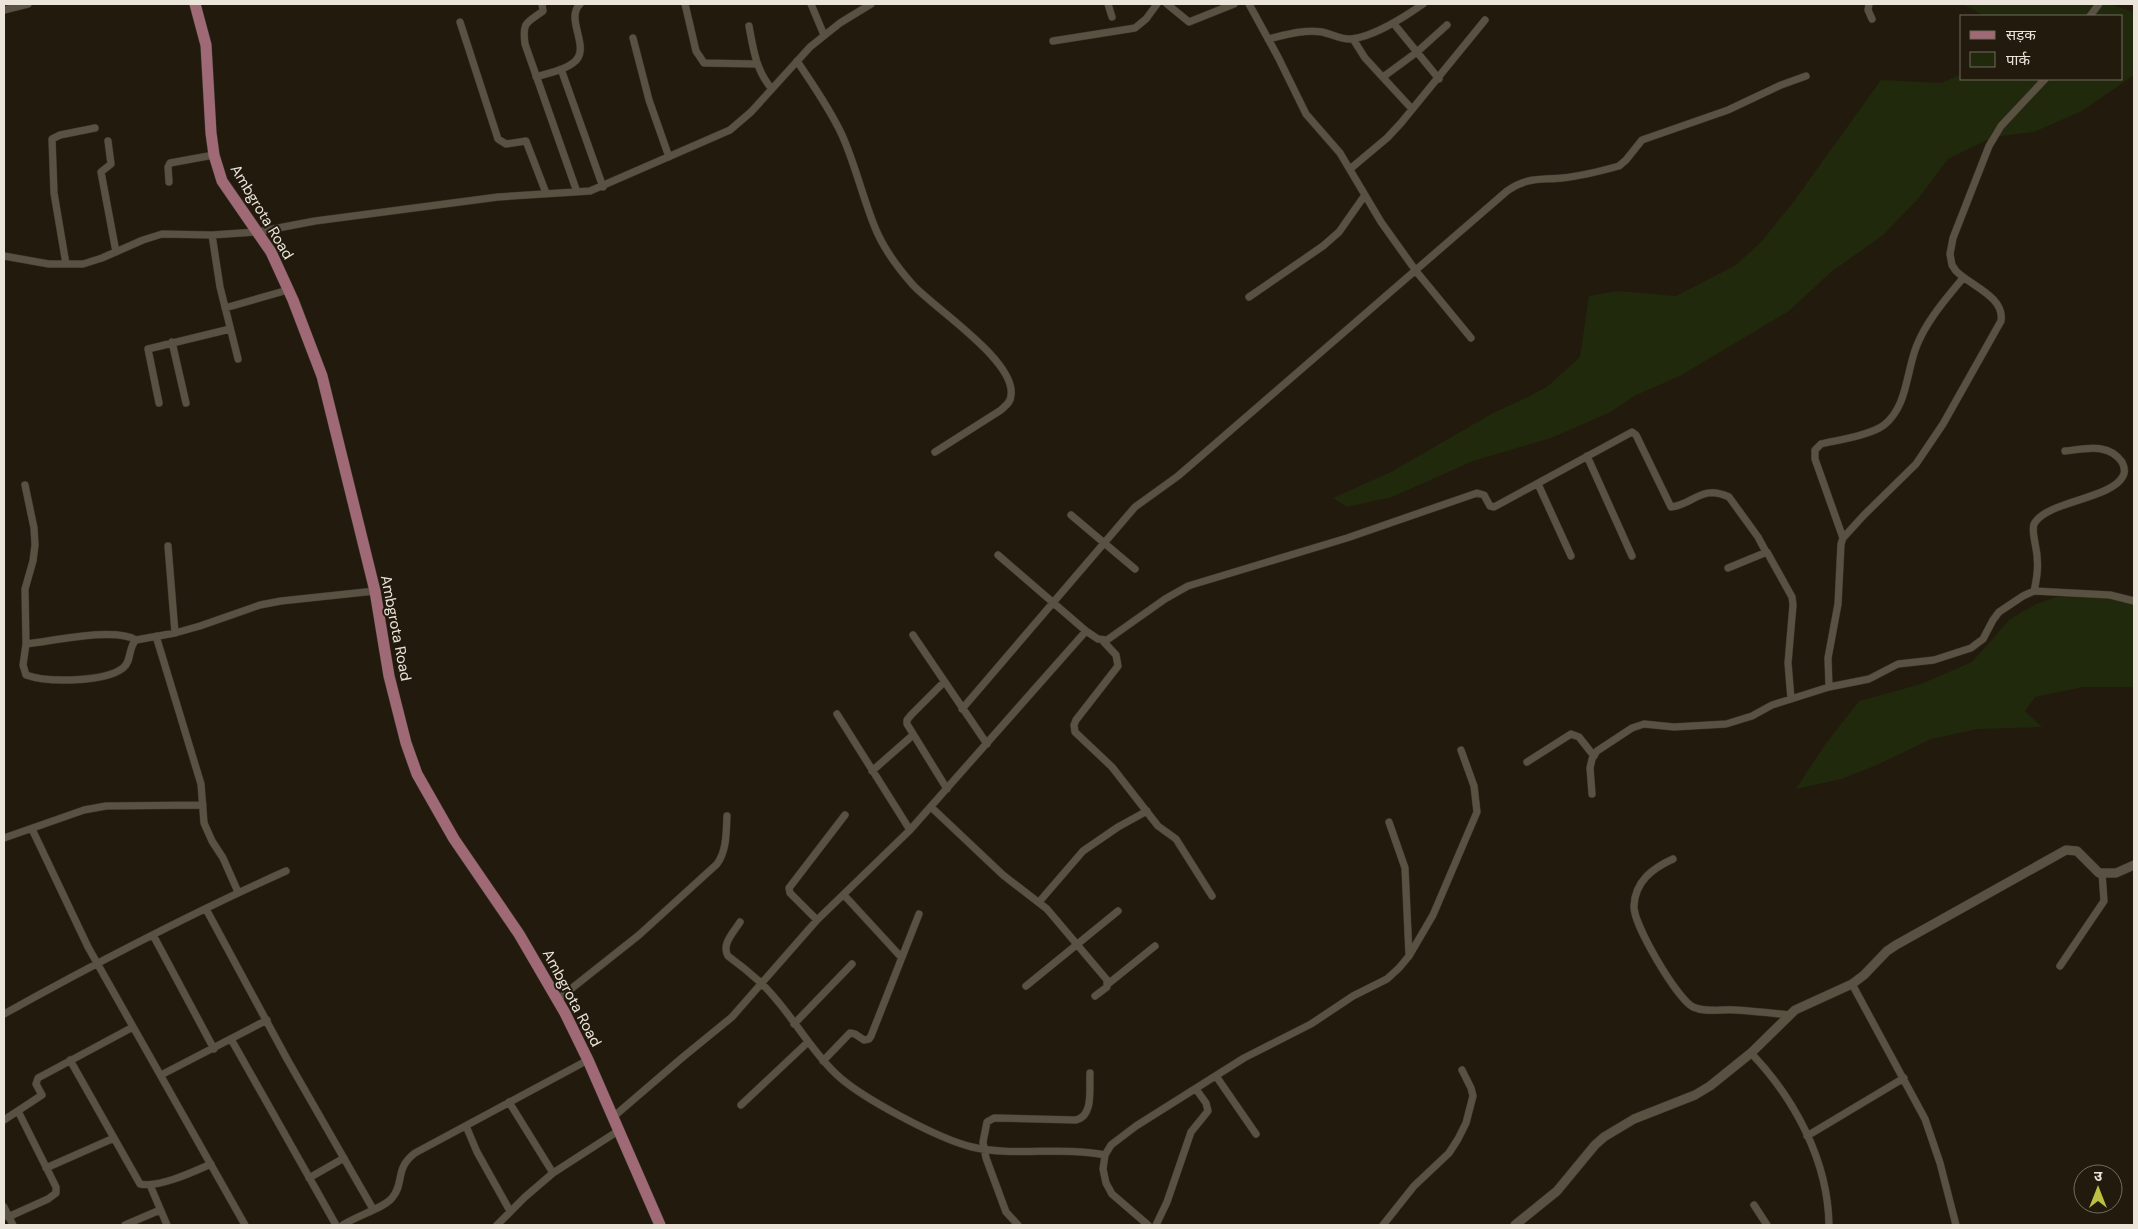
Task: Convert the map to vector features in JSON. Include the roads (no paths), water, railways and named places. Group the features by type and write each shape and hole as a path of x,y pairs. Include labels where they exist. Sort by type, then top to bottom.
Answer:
{"main road":[{"name":"Ambgrota Road","path":"195,4 206,45 214,155 222,181 270,252 288,290 322,376 375,592 389,676 406,743 417,774 454,839 519,934 557,1000 588,1060 660,1225"}],"street":[{"path":"4,10 28,4"},
{"path":"542,4 543,11 529,20 524,28 525,44 577,192"},
{"path":"536,77 561,69 578,59 580,53 574,13 580,4"},
{"path":"685,4 696,51 704,63 757,64"},
{"path":"811,4 824,35"},
{"path":"4,256 49,264 83,264 162,234 212,235 258,232 315,221 498,196 590,192 730,130 751,112 797,61 824,35 840,22 871,4"},
{"path":"1108,4 1112,17"},
{"path":"1053,41 1135,28 1146,19 1157,4"},
{"path":"1167,4 1189,22 1234,4"},
{"path":"1249,4 1306,114 1340,153 1381,222 1416,271 1472,338"},
{"path":"1268,38 1296,33 1321,32 1353,39 1394,24 1424,4"},
{"path":"1869,4 1868,10 1872,20"},
{"path":"2091,15 2099,4"},
{"path":"1350,169 1387,138 1439,79 1486,20"},
{"path":"460,22 498,139 506,144 523,141 529,144 546,193"},
{"path":"1394,24 1439,79"},
{"path":"1383,77 1417,52 1447,25"},
{"path":"749,26 757,64 766,82 772,89"},
{"path":"633,38 649,100 669,157"},
{"path":"1353,39 1365,58 1412,109"},
{"path":"797,61 814,86 842,136 874,226 886,249 904,275 920,293 964,327 989,352 1010,384 1012,394 1009,403 935,452"},
{"path":"561,69 603,187"},
{"path":"962,709 1145,498 1178,476 1518,183 1530,180 1569,177 1619,166 1642,140 1728,110 1781,85 1806,76"},
{"path":"1829,687 1828,658 1838,604 1841,544 1843,538 1864,514 1916,464 1943,424 2001,321 2002,313 1995,301 1962,278 1952,265 1950,254 1953,238 1989,146 2001,126 2043,80"},
{"path":"66,264 54,193 52,139 60,135 95,128"},
{"path":"108,141 111,164 101,172 116,252"},
{"path":"169,182 168,168 170,163 214,155"},
{"path":"1250,297 1339,232 1365,195"},
{"path":"212,235 225,308 238,359"},
{"path":"1843,538 1815,459 1814,450 1821,444 1882,427 1888,421 1902,401 1917,344 1936,311 1962,278"},
{"path":"225,308 288,290"},
{"path":"158,403 147,352 151,347 230,329"},
{"path":"172,342 186,403"},
{"path":"1103,641 1112,638 1165,599 1188,586 1347,538 1477,493 1484,495 1490,506 1494,508 1629,432 1634,432 1672,507 1702,494 1712,493 1729,497 1769,554 1788,590 1793,605 1788,663 1790,699"},
{"path":"2034,592 2039,564 2033,531 2037,520 2067,504 2114,486 2123,477 2125,472 2117,456 2102,448 2065,451"},
{"path":"1587,456 1632,556"},
{"path":"1538,484 1571,556"},
{"path":"25,485 34,528 32,561 25,589 26,644 23,665 26,675 53,680 69,680 122,669 128,662 131,648 136,640"},
{"path":"1071,515 1135,568"},
{"path":"168,546 175,633"},
{"path":"1728,568 1766,552"},
{"path":"998,555 1086,631 1103,641 1116,656 1118,666 1076,720 1074,728 1079,736 1112,767 1158,826 1176,839 1212,896"},
{"path":"26,644 113,634 129,636 136,640 175,633 260,605 281,601 375,592"},
{"path":"1592,794 1590,768 1597,751 1639,724 1674,727 1726,724 1752,716 1772,705 1790,699 1829,687 1869,679 1898,664 1934,660 1971,648 1983,639 1999,612 2023,596 2034,592 2110,595 2134,601"},
{"path":"612,1118 732,1017 817,920 910,830 1086,631"},
{"path":"913,635 987,744"},
{"path":"156,636 201,784 204,823 207,833 223,858 238,892"},
{"path":"944,682 908,720 907,724 947,789"},
{"path":"837,714 910,830"},
{"path":"1527,762 1571,734 1579,738 1594,756"},
{"path":"872,771 913,735"},
{"path":"1148,1225 1112,1194 1106,1183 1103,1169 1105,1155 1110,1146 1121,1136 1216,1076 1267,1045 1311,1024 1352,996 1386,978 1400,968 1409,956 1432,915 1477,812 1474,786 1461,750"},
{"path":"4,838 84,810 106,806 203,804"},
{"path":"932,806 1003,875 1039,902 1077,944 1108,984"},
{"path":"1039,902 1083,851 1118,827 1148,811"},
{"path":"817,920 790,894 789,888 846,815"},
{"path":"557,1000 632,941 717,864 725,847 727,816"},
{"path":"1389,822 1405,868 1409,956"},
{"path":"32,829 75,922 97,963 245,1225"},
{"path":"1516,1225 1557,1191 1595,1145 1604,1137 1634,1119 1694,1095 1710,1086 1751,1053 1789,1015 1802,1006 1852,984 1896,945 2066,850 2077,851 2099,873 2116,873 2134,864"},
{"path":"1673,859 1649,872 1641,884 1634,904 1638,922 1671,983 1688,1003 1703,1010 1735,1010 1789,1015"},
{"path":"4,1014 97,963 206,910 238,892 286,871"},
{"path":"2060,966 2104,901 2102,873"},
{"path":"844,895 902,957"},
{"path":"206,910 373,1209"},
{"path":"1026,986 1118,911"},
{"path":"823,1060 850,1033 864,1040 869,1039 919,914"},
{"path":"740,922 727,943 726,952 761,983 823,1060 855,1090 953,1141 984,1149 1105,1155"},
{"path":"153,935 214,1049"},
{"path":"1095,996 1155,946"},
{"path":"794,1024 852,964"},
{"path":"1852,984 1904,1078 1931,1134 1956,1225"},
{"path":"161,1075 267,1020"},
{"path":"4,1120 42,1095 36,1084 38,1078 133,1027"},
{"path":"231,1039 336,1225"},
{"path":"741,1105 808,1042"},
{"path":"1751,1053 1782,1090 1807,1136 1827,1192 1829,1225"},
{"path":"70,1060 140,1184 150,1185 211,1164"},
{"path":"344,1225 385,1204 394,1196 402,1166 407,1159 588,1060"},
{"path":"1383,1225 1414,1186 1444,1158 1458,1139 1466,1123 1472,1096 1471,1088 1462,1070"},
{"path":"1018,1225 1006,1212 984,1149 986,1125 990,1119 1082,1119 1086,1115 1088,1108 1090,1073"},
{"path":"1216,1076 1256,1134"},
{"path":"1807,1136 1904,1078"},
{"path":"1156,1225 1167,1202 1190,1132 1208,1111 1206,1103 1196,1089"},
{"path":"509,1102 554,1173"},
{"path":"13,1225 5,1212 53,1196 56,1192 56,1187 18,1111"},
{"path":"466,1126 510,1211"},
{"path":"497,1225 510,1211 554,1173 618,1131"},
{"path":"46,1168 114,1138"},
{"path":"309,1178 344,1158"},
{"path":"150,1185 167,1225"},
{"path":"1754,1205 1767,1225"},
{"path":"125,1225 160,1210"}]}
